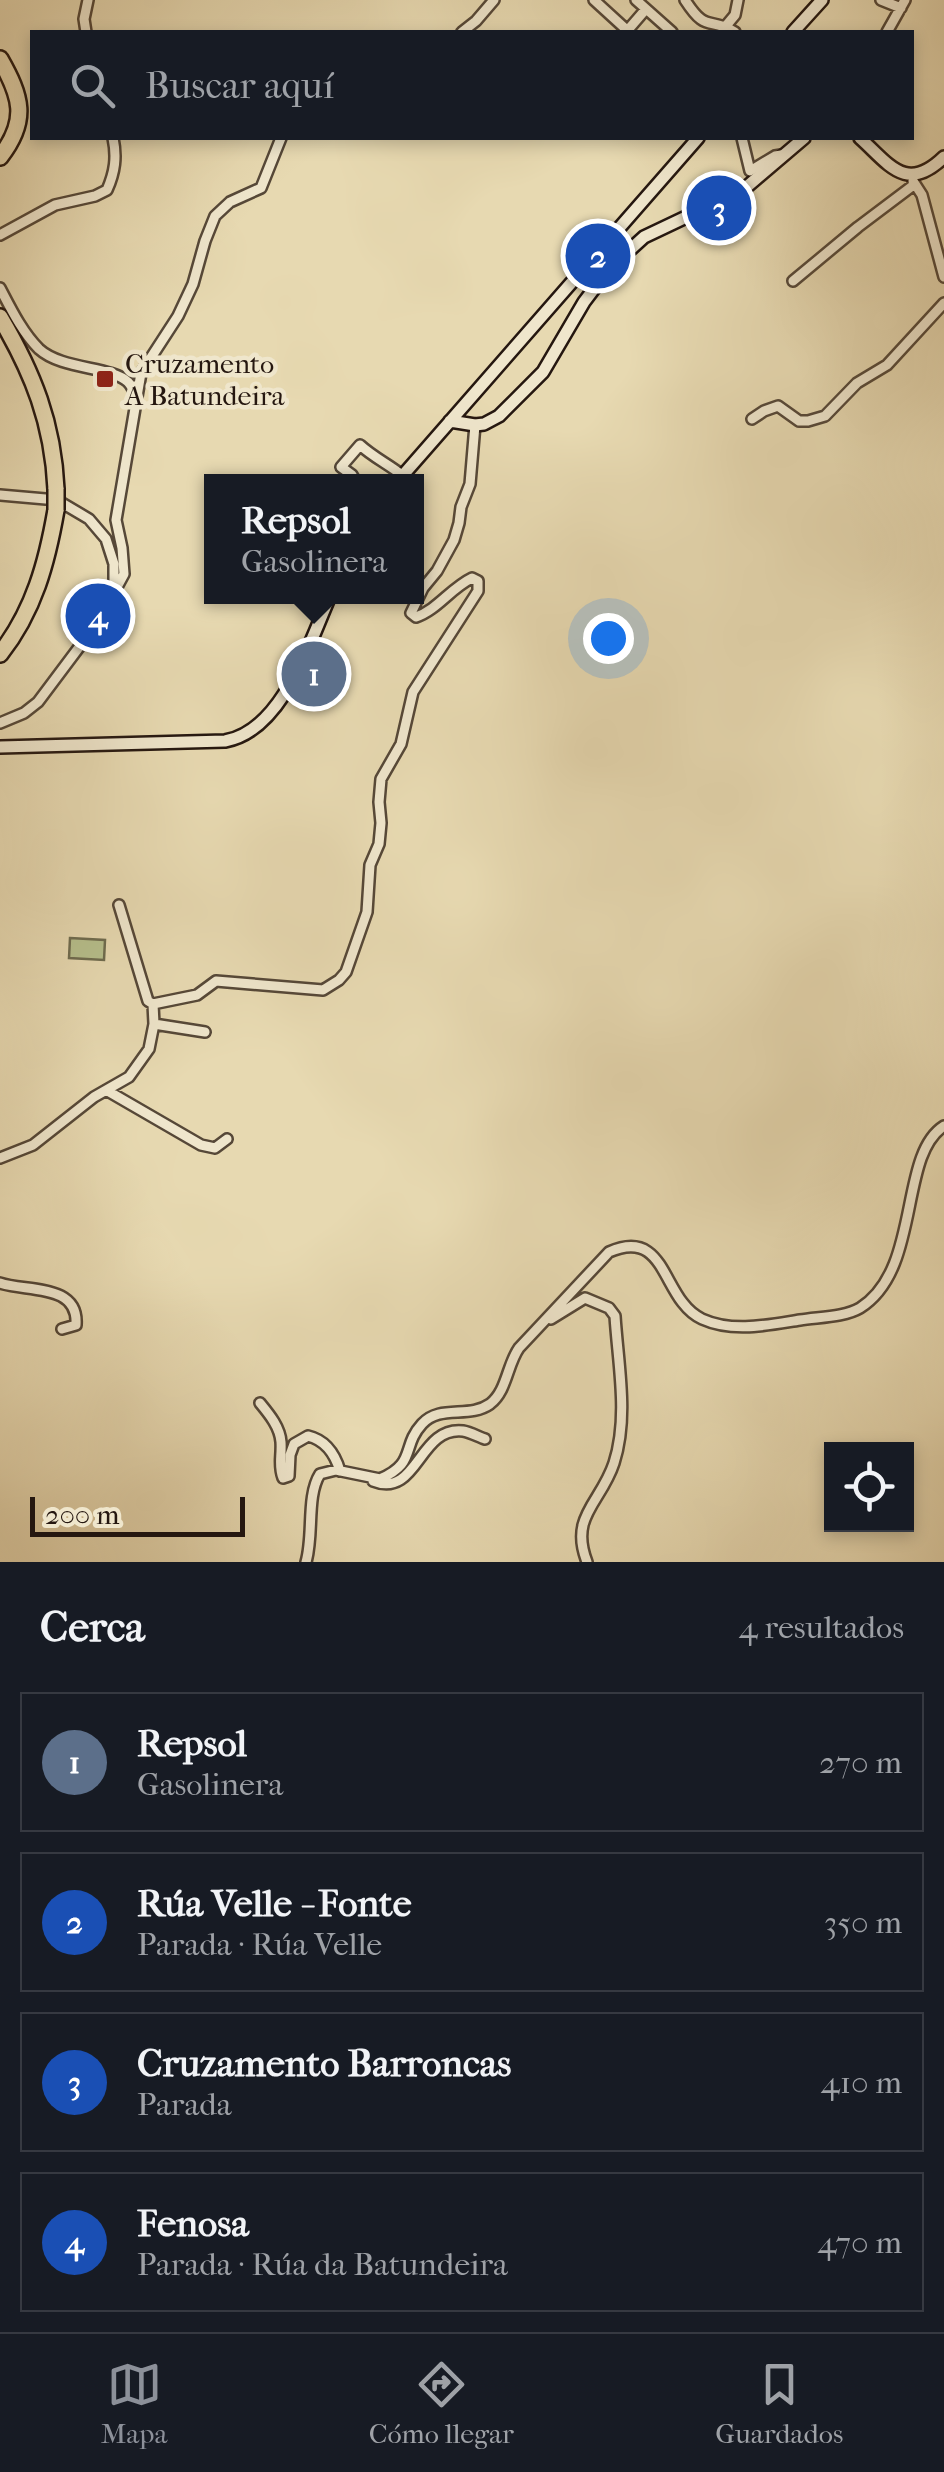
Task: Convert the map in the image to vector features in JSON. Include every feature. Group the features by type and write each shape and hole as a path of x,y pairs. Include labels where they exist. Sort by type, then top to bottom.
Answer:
{"highway":[{"path":"0,156 17,128 13,97 1,65"},
{"path":"0,317 32,378 49,427 56,488 50,550 38,587 0,654"}],"street":[{"path":"86,30 88,0"},
{"path":"465,30 494,0"},
{"path":"594,0 626,30"},
{"path":"636,0 670,30"},
{"path":"685,0 704,24 732,30"},
{"path":"725,26 735,15 738,0"},
{"path":"795,30 822,0"},
{"path":"881,0 903,4 887,30"},
{"path":"630,30 646,9"},
{"path":"0,235 56,204 108,190 114,174 113,140"},
{"path":"0,723 24,714 38,702 98,622 124,574 116,520 141,373 178,316 215,216 230,202 261,188 279,140"},
{"path":"404,474 696,140"},
{"path":"742,140 750,171 782,156"},
{"path":"450,422 484,424 499,416 543,372 584,302 609,269 644,236 743,190 802,140"},
{"path":"862,140 890,166 914,180 922,195 944,278"},
{"path":"793,281 944,157"},
{"path":"0,288 40,350 67,364 128,381 136,396"},
{"path":"752,418 778,406 799,420 825,416 856,383 888,365 944,303"},
{"path":"424,587 454,540 460,523 461,507 470,484 475,425"},
{"path":"352,474 341,467 360,445 395,474"},
{"path":"0,495 57,500 90,519 106,539 114,564 114,593"},
{"path":"119,905 148,1001 153,1004 197,995 216,981 323,990 340,980 367,912 370,864 379,844 381,779 401,744 413,692 478,591 478,581 472,578 454,588 420,618 411,614 416,604"},
{"path":"0,747 225,742 245,736 266,719 280,700 326,604"},
{"path":"0,1158 33,1145 79,1108 128,1077 149,1049 153,1004"},
{"path":"154,1024 205,1032"},
{"path":"106,1090 200,1145 215,1148 227,1139"},
{"path":"306,1562 312,1538 313,1490 320,1474 340,1471 380,1479 401,1467 415,1434 430,1417 490,1404 504,1383 512,1359 540,1326 609,1252 626,1244 642,1247 656,1258 684,1305 701,1318 724,1325 748,1328 856,1311 875,1296 891,1273 922,1156 936,1130 944,1126"},
{"path":"0,1282 15,1288 54,1292 67,1300 77,1318 76,1325 62,1330"},
{"path":"540,1326 585,1298 609,1308 615,1316 622,1429 614,1464 581,1526 586,1562"},
{"path":"260,1403 282,1438 279,1462 283,1478 290,1473 294,1444 308,1436 328,1448 340,1471"},
{"path":"364,1477 385,1486 398,1482 441,1434 462,1431 486,1439"}],"green space":[{"path":"70,938 105,940 104,960 69,958"}],"place":[{"name":"Cruzamento Barroncas","path":"719,208"},
{"name":"Rúa Velle - Fonte","path":"598,256"},
{"name":"Cruzamento A Batundeira","path":"105,379"},
{"name":"Fenosa","path":"98,616"},
{"name":"Repsol","path":"314,674"}]}
